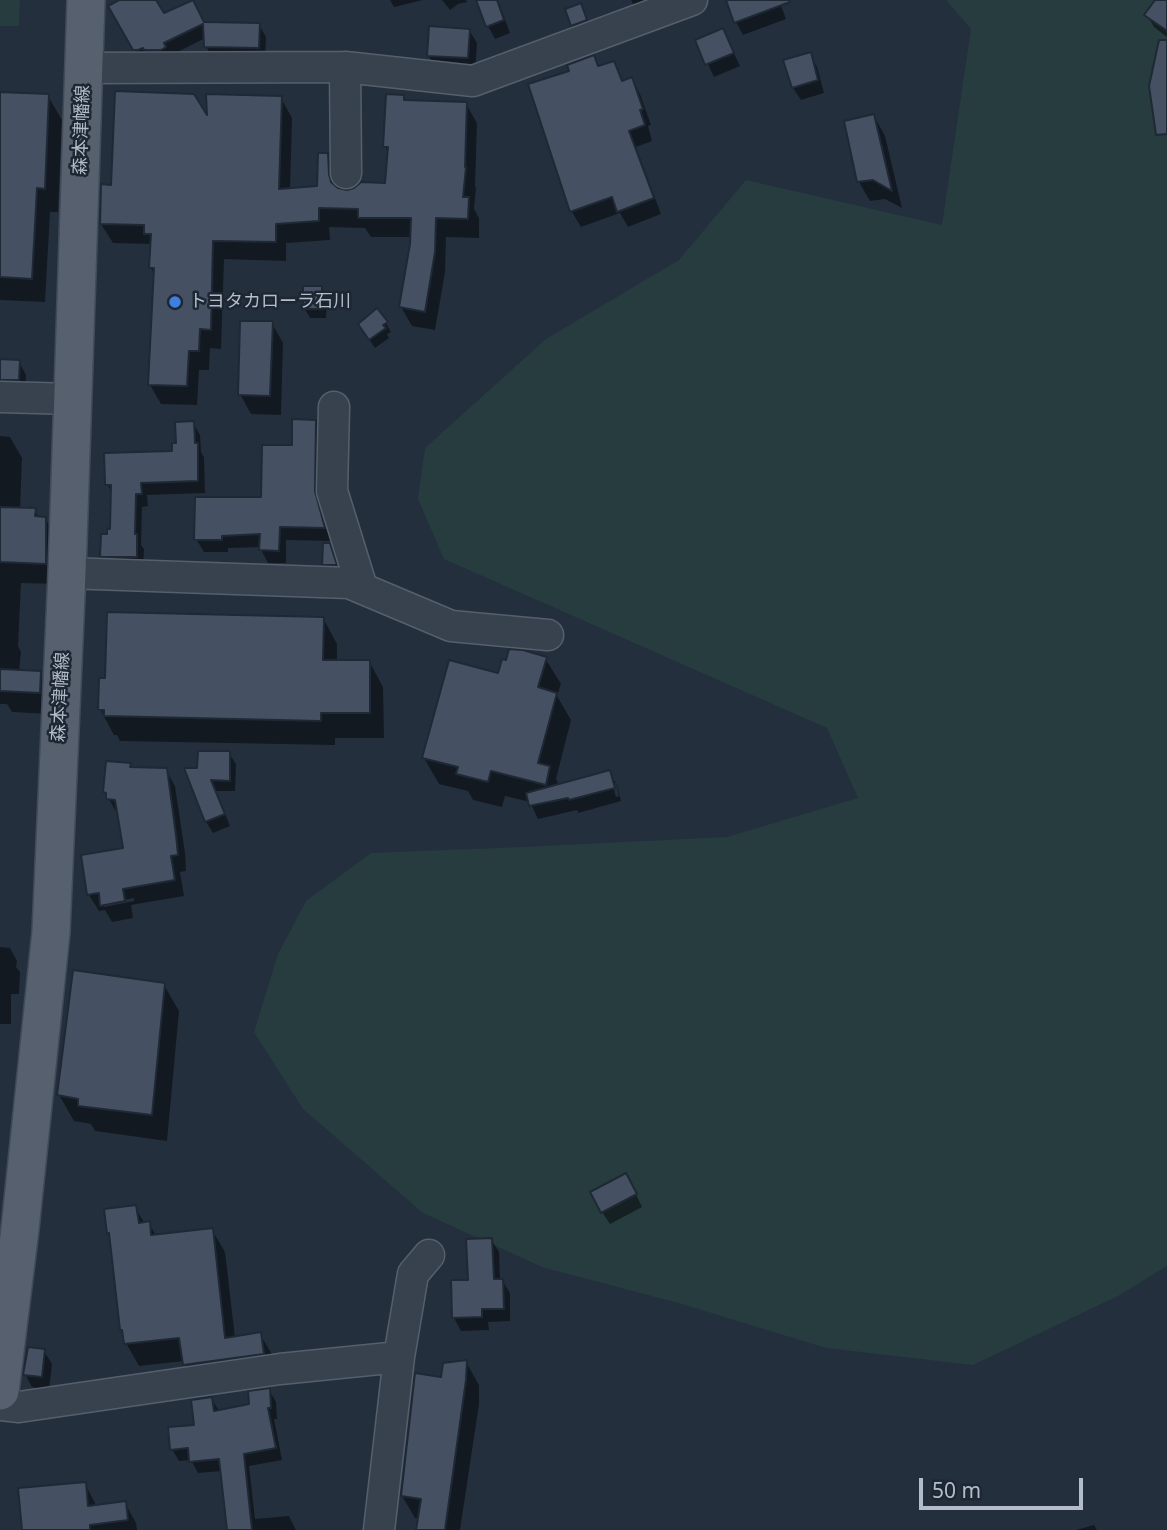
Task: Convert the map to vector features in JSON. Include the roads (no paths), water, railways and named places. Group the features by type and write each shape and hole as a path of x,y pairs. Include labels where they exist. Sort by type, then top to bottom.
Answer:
{"main road":[{"name":"森本津幡線","path":"0,1391 51,932 67,573 86,0"}],"street":[{"path":"84,68 345,67 473,81 692,0"},
{"path":"345,67 346,173"},
{"path":"0,397 73,400"},
{"path":"334,407 332,491 362,588"},
{"path":"67,573 349,583 451,626 548,635"},
{"path":"379,1530 399,1357 413,1274 429,1255"},
{"path":"0,1405 19,1407 280,1369 399,1357"}],"place":[{"name":"トヨタカローラ石川","path":"175,302"}]}
